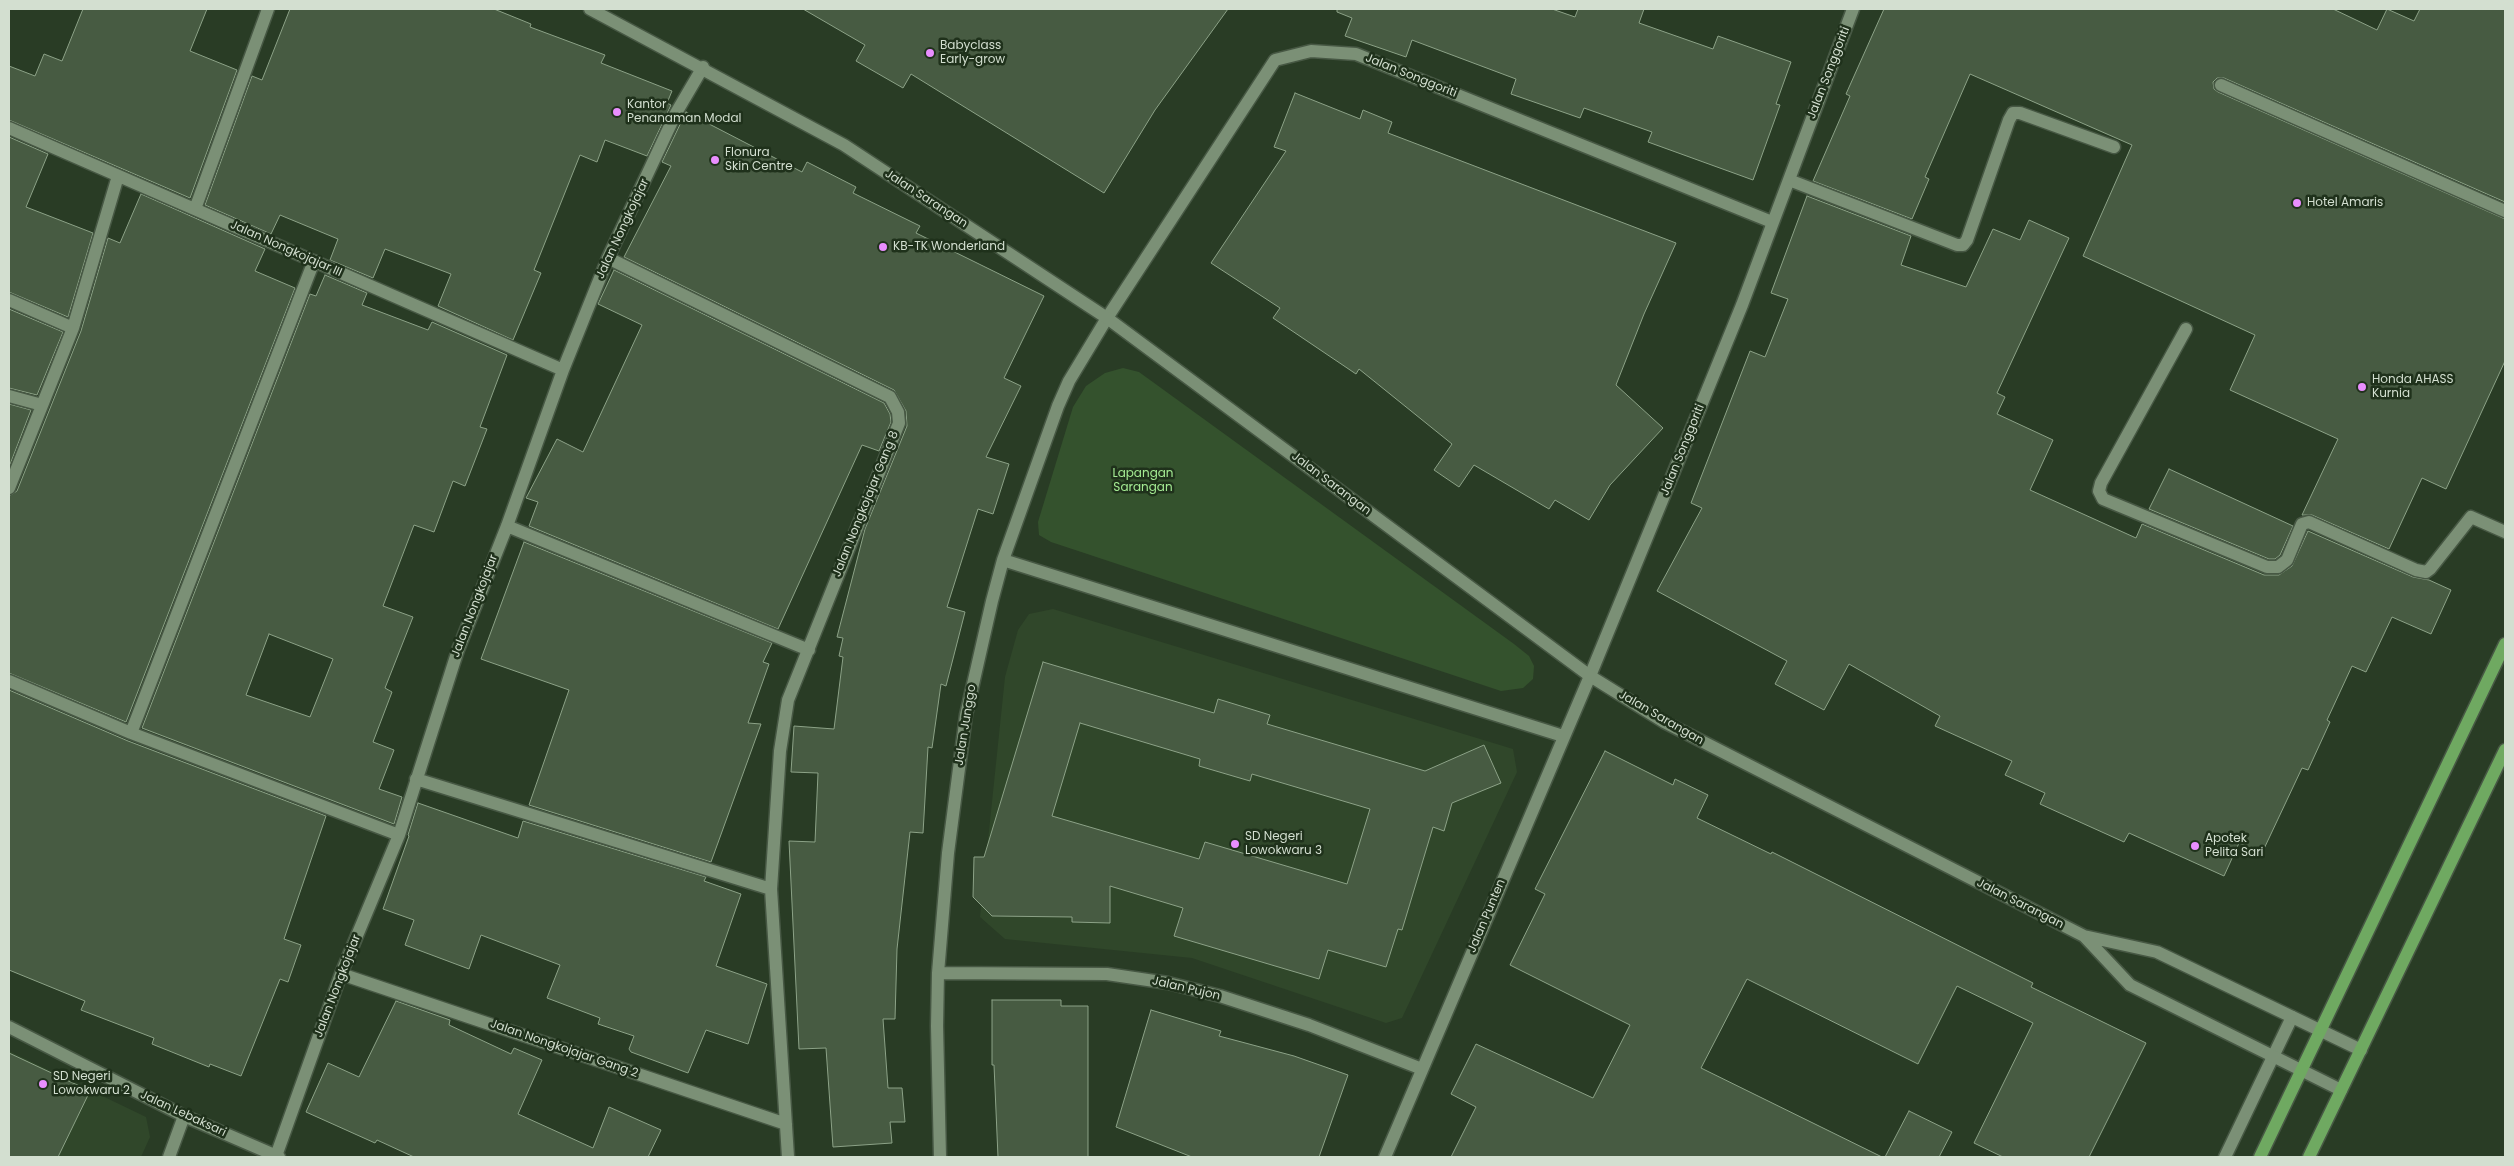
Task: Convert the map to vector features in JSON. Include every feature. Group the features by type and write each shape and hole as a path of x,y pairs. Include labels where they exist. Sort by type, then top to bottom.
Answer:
{"main road":[{"path":"2260,1157 2505,644"},
{"path":"2309,1157 2505,750"}],"street":[{"path":"195,209 268,9"},
{"name":"Jalan Sarangan","path":"590,9 703,67 844,145 1107,318 1590,676 1664,722 2084,936 2157,952 2361,1050"},
{"name":"Jalan Songgoriti","path":"1590,676 1738,314 1853,9"},
{"name":"Jalan Songgoriti","path":"1107,318 1275,60 1311,51 1356,54 1772,222"},
{"name":"Jalan Nongkojajar","path":"277,1156 341,974 399,835 458,650 563,370 608,258 676,113 703,67"},
{"path":"2221,85 2505,211"},
{"path":"1789,180 1957,245 1963,245 1967,240 2013,113 2020,113 2114,147"},
{"name":"Jalan Nongkojajar III","path":"9,128 563,370"},
{"path":"9,488 73,328 118,176"},
{"name":"Jalan Nongkojajar Gang 8","path":"608,258 890,396 898,412 899,423 788,700 780,751 771,889 788,1157"},
{"path":"131,733 314,262"},
{"path":"9,300 73,328"},
{"name":"Jalan Junggo","path":"940,1157 937,1026 938,973 948,853 966,714 1003,560 1058,406 1069,382 1107,318"},
{"path":"2186,329 2101,483 2100,491 2103,500 2267,567 2278,567 2287,560 2302,524 2309,522 2416,570 2426,572 2471,517 2505,532"},
{"path":"9,396 42,405"},
{"path":"506,526 808,650"},
{"path":"1003,560 1563,736"},
{"name":"Jalan Punten","path":"1385,1157 1590,676"},
{"path":"9,681 131,733 399,835"},
{"path":"416,780 771,889"},
{"name":"Jalan Sarangan","path":"2084,936 2130,985 2341,1090"},
{"name":"Jalan Pujon","path":"938,973 1107,974 1168,983 1220,996 1300,1022 1422,1069"},
{"name":"Jalan Nongkojajar Gang 2","path":"341,974 786,1124"},
{"path":"2225,1157 2292,1018"},
{"name":"Jalan Lebaksari","path":"9,1027 184,1116 277,1156"},
{"path":"169,1157 184,1116"}],"shaded area":[{"name":"SD Negeri Lowokwaru 3","path":"1053,609 1513,749 1517,772 1402,1018 1386,1023 1192,958 1005,939 980,917 1005,677 1018,630 1029,614"},
{"name":"SD Negeri Lowokwaru 2","path":"9,1051 146,1117 150,1137 141,1157 9,1157"}],"green space":[{"name":"Lapangan Sarangan","path":"1123,368 1139,372 1514,644 1529,656 1534,666 1533,679 1523,688 1501,691 1051,542 1039,535 1038,522 1073,407 1086,386 1105,373"}],"building":[{"path":"83,9 207,9 190,51 237,70 190,198 9,120 9,66 35,76 44,54 62,61"},
{"path":"290,9 494,9 531,24 530,27 605,55 601,63 672,91 667,103 671,105 647,156 605,140 597,162 580,155 534,270 541,273 513,340 438,306 451,274 385,249 373,278 330,260 338,239 280,215 271,234 205,205 252,76 262,80"},
{"path":"803,9 1228,9 1155,110 1104,193 911,74 903,88 856,61 865,45"},
{"path":"1337,9 1552,9 1575,17 1578,9 1644,9 1639,23 1713,49 1718,36 1791,62 1776,104 1780,105 1753,180 1648,142 1652,132 1584,108 1580,118 1511,94 1516,79 1412,40 1406,57 1345,36 1352,18 1337,12"},
{"path":"1884,9 2333,9 2377,30 2387,9 2414,21 2420,9 2505,9 2505,202 2224,78 2217,78 2213,82 2214,89 2218,92 2505,219 2505,361 2446,489 2422,478 2389,549 2312,515 2302,515 2338,439 2230,390 2255,335 2083,256 2132,145 1970,74 1925,177 1929,179 1912,219 1813,181 1850,96 1846,94"},
{"path":"1295,93 1360,119 1363,110 1392,122 1388,133 1676,243 1644,314 1616,385 1663,428 1610,485 1589,520 1555,500 1549,509 1474,465 1459,487 1434,470 1452,444 1359,369 1356,374 1273,318 1280,308 1211,263 1286,151 1274,147"},
{"path":"686,112 802,172 807,162 856,187 853,193 920,226 916,233 1044,296 1004,378 1021,386 986,457 1009,464 993,514 978,509 947,607 965,612 946,686 941,684 932,748 928,747 923,833 910,832 897,949 895,1019 883,1019 888,1088 902,1088 905,1122 890,1122 892,1143 833,1147 826,1048 799,1049 789,841 815,842 818,773 791,772 794,726 834,729 843,657 839,656 843,638 837,637 865,529 907,426 906,411 894,390 624,257 671,166 662,162"},
{"path":"9,137 48,154 26,207 93,233 68,317 9,292"},
{"path":"141,194 265,249 255,271 295,288 126,722 9,673 9,496 17,491 81,331 108,238 120,243"},
{"path":"1807,196 1911,236 1901,265 1966,287 1993,229 2020,240 2029,220 2069,238 1997,393 2005,397 1997,414 2053,440 2030,490 2136,538 2142,524 2264,575 2279,575 2292,566 2308,531 2413,577 2429,580 2451,590 2431,634 2392,617 2366,672 2352,666 2327,720 2330,722 2308,770 2302,768 2262,853 2239,843 2224,876 2129,833 2124,842 2040,804 2045,793 2005,775 2012,761 1935,726 1940,716 1849,664 1824,710 1775,684 1787,661 1657,591 1702,508 1691,503 1750,351 1765,357 1788,299 1771,293"},
{"path":"614,270 884,403 890,414 891,422 879,451 862,445 778,629 529,526 538,502 526,498 557,439 583,452 642,325 598,304"},
{"path":"325,275 367,293 362,305 428,330 432,322 507,355 480,427 487,429 465,486 453,481 434,532 414,525 383,606 413,617 385,688 392,692 373,742 394,750 379,789 402,797 394,824 142,728 310,294 316,296","holes":["269,634 333,659 310,717 246,695"]},
{"path":"9,309 63,332 37,395 9,388"},
{"path":"9,404 31,410 9,467"},
{"path":"2169,469 2293,526 2280,555 2275,559 2269,559 2149,509"},
{"path":"524,542 772,643 763,662 769,664 748,723 761,724 711,862 529,805 569,690 481,659"},
{"path":"1043,662 1214,713 1218,699 1270,715 1267,724 1425,771 1484,745 1501,783 1452,803 1444,831 1433,827 1402,930 1398,929 1386,967 1328,950 1319,979 1174,936 1183,908 1110,886 1110,923 1072,922 1072,917 992,916 973,897 974,857 984,857","holes":["1080,723 1200,759 1199,766 1250,781 1252,774 1370,809 1347,884 1205,842 1199,859 1052,816"]},
{"path":"9,690 128,741 326,816 284,939 301,945 288,982 280,979 241,1076 210,1064 209,1067 152,1044 154,1038 81,1010 85,1001 9,970"},
{"path":"1605,751 1673,785 1675,779 1708,795 1697,818 1771,854 1772,852 2033,983 2031,987 2146,1043 2089,1157 2003,1157 1974,1143 2033,1023 1957,986 1918,1064 1747,979 1701,1068 1882,1157 1451,1157 1476,1107 1451,1094 1476,1044 1593,1098 1630,1025 1510,965 1545,894 1535,889"},
{"path":"418,803 518,838 523,821 706,877 704,881 741,894 716,966 767,984 748,1044 706,1030 688,1073 631,1052 629,1049 634,1036 598,1024 600,1018 547,998 560,965 481,935 469,969 405,945 414,920 383,909 409,836"},
{"path":"992,1000 1061,1000 1061,1006 1088,1006 1088,1157 998,1157 994,1065 992,1065"},
{"path":"396,1001 450,1020 449,1025 511,1054 514,1048 542,1060 518,1114 593,1148 609,1107 661,1130 648,1157 414,1157 377,1140 375,1143 306,1112 328,1063 359,1077"},
{"path":"1151,1010 1221,1031 1219,1036 1294,1056 1348,1075 1319,1157 1192,1157 1116,1127"},
{"path":"9,1053 90,1091 58,1157 9,1157"},
{"path":"1909,1111 1952,1132 1939,1157 1885,1157"}],"place":[{"name":"Babyclass Early-grow","path":"930,53"},
{"name":"Kantor Penanaman Modal","path":"617,112"},
{"name":"Flonura Skin Centre","path":"715,160"},
{"name":"Hotel Amaris","path":"2297,203"},
{"name":"KB-TK Wonderland","path":"883,247"},
{"name":"Honda AHASS Kurnia","path":"2362,387"},
{"name":"SD Negeri Lowokwaru 3","path":"1235,844"},
{"name":"Apotek Pelita Sari","path":"2195,846"},
{"name":"SD Negeri Lowokwaru 2","path":"43,1084"}]}
